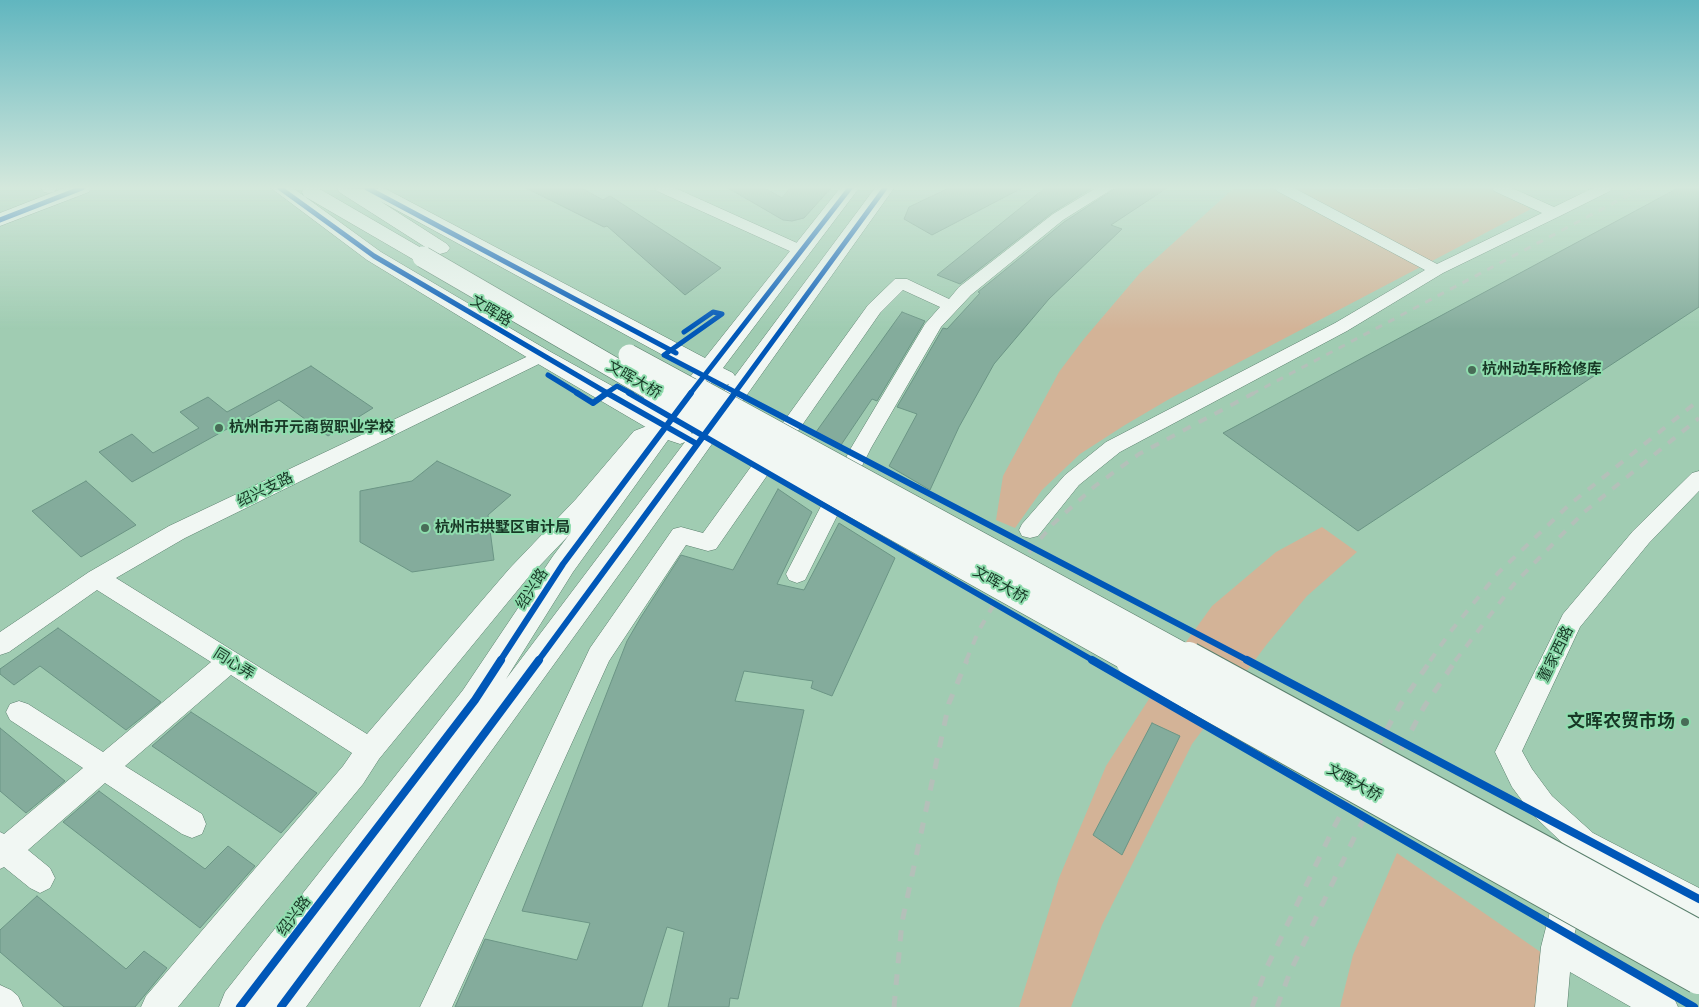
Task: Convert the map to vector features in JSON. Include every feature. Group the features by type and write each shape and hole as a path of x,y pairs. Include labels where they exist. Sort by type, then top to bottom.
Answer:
{"main road":[{"name":"文晖路","path":"345,235 374,256 541,356 697,444"},
{"name":"文晖大桥","path":"396,235 666,376 1699,939"},
{"name":"文晖大桥","path":"407,235 431,253 639,382 1699,976"},
{"path":"461,235 741,386"},
{"name":"绍兴路","path":"240,1007 475,700 563,564 665,426 812,235"},
{"path":"281,1007 613,562 851,235"}],"street":[{"path":"767,235 800,250"},
{"path":"796,574 866,440 934,324 965,291 1035,235"},
{"path":"1371,235 1437,270"},
{"path":"1030,530 1072,480 1113,447 1340,327 1437,270 1509,235"},
{"path":"436,1007 599,655 681,535 708,543 874,309 901,283 951,306"},
{"name":"绍兴支路","path":"0,645 97,578 177,532 541,356"},
{"path":"157,1007 353,775 370,750 518,574 584,505 640,436 665,426"},
{"name":"董家西路","path":"1583,843 1542,805 1522,778 1508,752 1571,621 1641,536 1699,478"},
{"name":"同心弄","path":"97,578 370,750"},
{"path":"40,878 2,850 230,661"},
{"path":"19,712 192,824"},
{"path":"1551,1007 1556,947 1583,843 1699,904"},
{"path":"1556,947 1662,1007"},
{"path":"0,1001 7,1007"}],"shaded area":[{"path":"1182,235 1481,235 1171,398 1125,425 1080,454 1042,490 1015,528 996,520 1003,476 1059,372 1083,340 1140,273"},
{"path":"1322,527 1357,552 1307,596 1267,644 1192,744 1102,925 1071,1007 1019,1007 1059,878 1106,766 1181,649 1212,606 1276,552"},
{"path":"1397,853 1542,953 1536,1007 1340,1007 1353,955"}],"building":[{"path":"617,235 670,235 721,268 685,295"},
{"path":"987,235 1024,235 960,284 937,275"},
{"path":"1048,235 1116,235 1049,299 994,364 959,427 930,490 889,466 917,414 897,407 943,328 947,329 980,293 978,292"},
{"name":"杭州动车所检修库","path":"1591,235 1699,235 1699,307 1358,531 1223,433"},
{"path":"902,312 925,321 877,401 872,399 841,445 816,432"},
{"path":"311,366 373,408 328,436 279,400 132,482 99,452 132,434 153,453 199,428 180,412 208,397 227,412"},
{"name":"杭州市拱墅区审计局","path":"437,461 511,495 488,515 494,560 412,572 360,542 360,491 412,481"},
{"path":"86,481 136,525 81,557 32,511"},
{"path":"778,489 812,512 777,584 804,590 839,523 895,558 832,696 811,688 813,681 744,671 735,701 804,710 738,999 730,998 729,1007 668,1007 684,932 667,927 642,1007 455,1007 485,939 577,960 590,923 522,911 627,641 681,555 733,570"},
{"path":"58,628 161,702 126,730 40,666 14,685 0,674 0,669"},
{"path":"191,712 317,793 281,833 152,746"},
{"path":"1152,723 1180,736 1122,855 1093,835"},
{"path":"0,728 65,781 26,813 0,791"},
{"path":"99,791 205,869 228,846 255,866 200,928 63,822"},
{"path":"37,896 126,969 144,951 167,968 135,1007 64,1007 0,952 0,930"}],"railway":[{"path":"1252,394 1553,235"},
{"path":"966,661 979,630 1014,570 1053,524 1095,486 1139,454 1254,393"},
{"path":"1430,661 1451,631 1498,573 1569,505 1699,400"},
{"path":"1455,661 1514,584 1583,513 1699,418"},
{"path":"894,1007 902,922 949,703 967,660"},
{"path":"1252,1007 1266,969 1334,827 1400,705 1431,660"},
{"path":"1277,1007 1290,972 1355,836 1424,707 1456,660"}],"cycle path":[{"path":"345,235 374,256 541,356 697,444"},
{"path":"457,235 676,353"},
{"path":"240,1007 475,700 563,564 665,426 813,235"},
{"path":"281,1007 618,554 851,235"},
{"path":"684,332 713,312 722,314 664,355 1526,806 1699,899"},
{"path":"548,375 593,403 617,386 1694,1007"}],"place":[{"name":"杭州动车所检修库","path":"1472,370"},
{"name":"杭州市开元商贸职业学校","path":"219,428"},
{"name":"杭州市拱墅区审计局","path":"425,528"},
{"name":"文晖农贸市场","path":"1685,722"}]}
